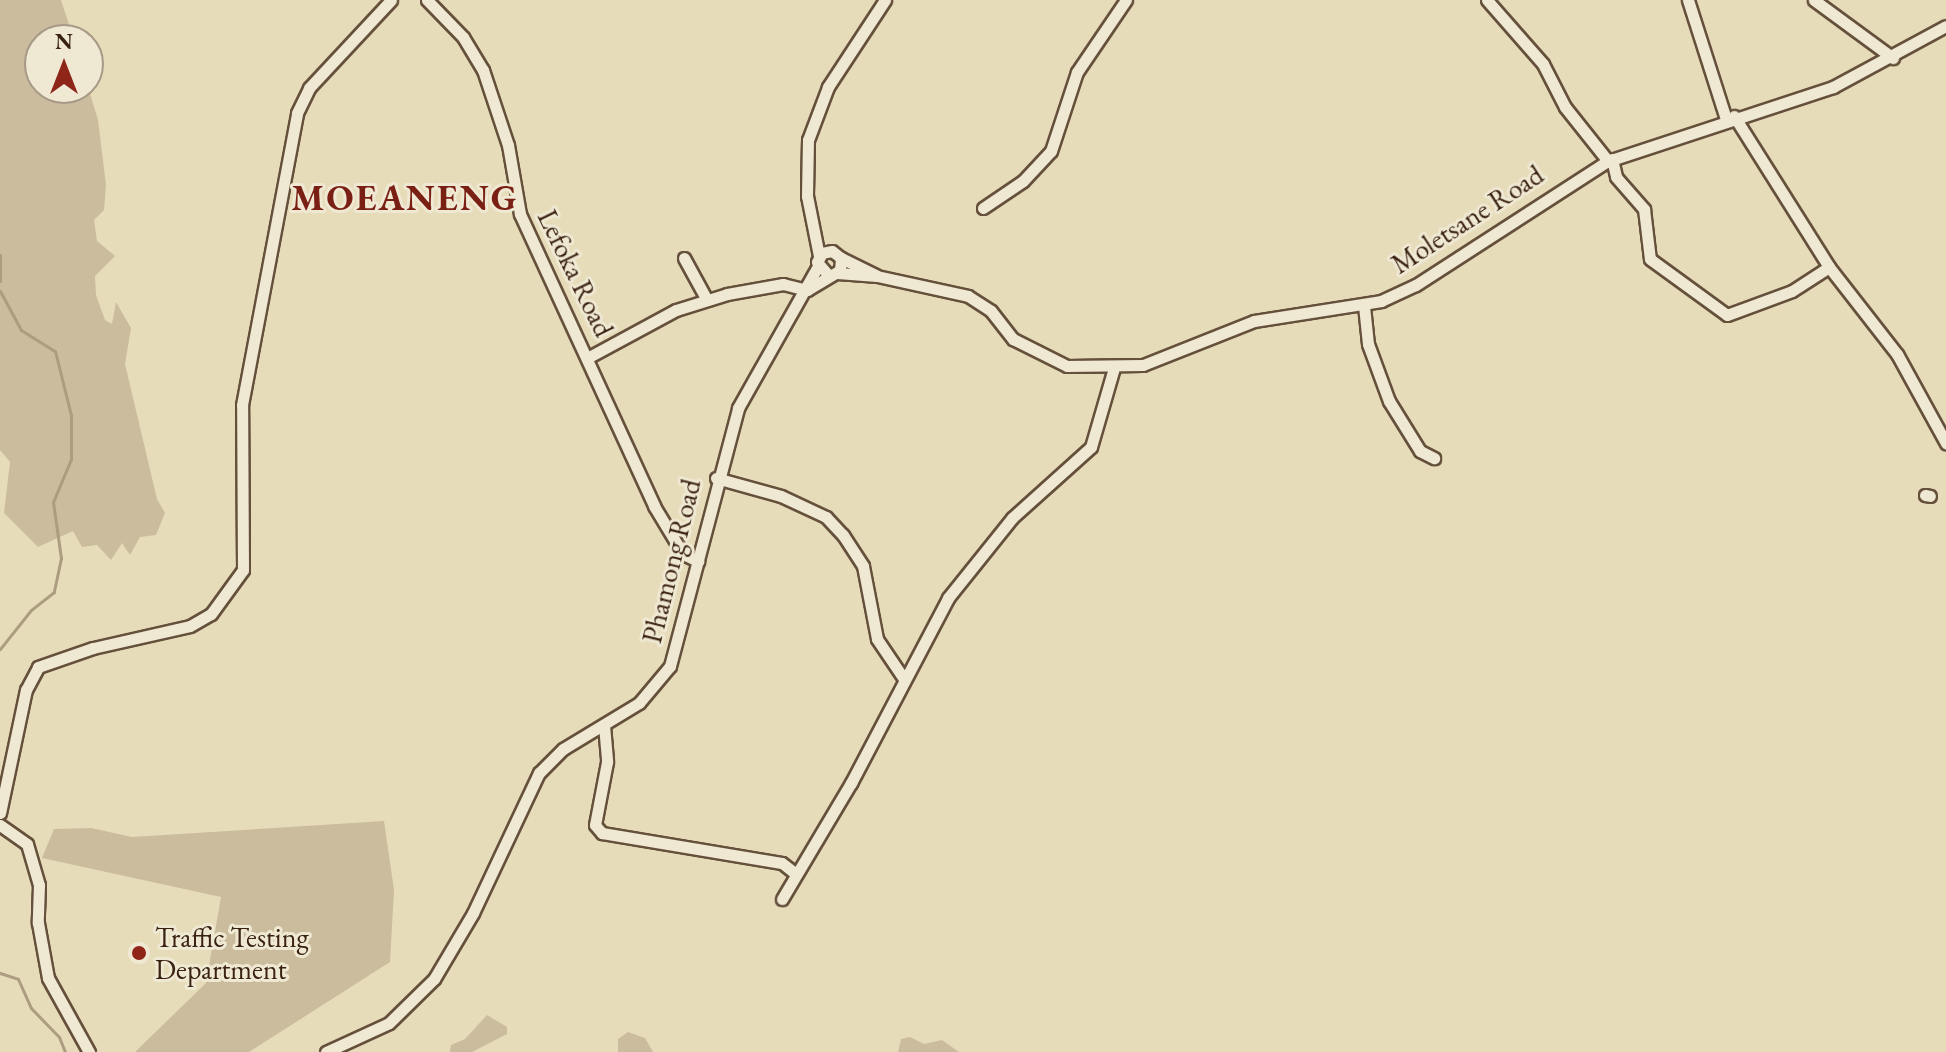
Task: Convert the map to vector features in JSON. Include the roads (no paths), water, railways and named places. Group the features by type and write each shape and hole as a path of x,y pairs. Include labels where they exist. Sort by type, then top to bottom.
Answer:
{"street":[{"path":"0,813 26,690 38,667 93,648 190,626 211,614 243,570 242,405 297,113 309,88 391,0"},
{"name":"Lefoka Road","path":"427,0 463,37 483,70 508,145 520,214 589,357 659,516 683,554 698,561"},
{"path":"837,254 833,274 818,261 817,234 807,196 808,140 828,87 885,0"},
{"path":"983,208 1023,181 1051,151 1077,72 1126,0"},
{"path":"1487,0 1543,64 1565,107 1610,160 1616,177 1644,209 1650,259 1727,315 1792,291 1829,267"},
{"path":"1688,0 1730,118 1829,267 1892,348 1946,443"},
{"path":"1814,0 1893,58"},
{"name":"Moletsane Road","path":"833,274 877,276 975,299 1013,339 1045,359 1067,366 1114,368 1163,358 1254,321 1364,306 1416,285 1610,160 1730,118 1833,87 1893,58 1946,26"},
{"path":"817,234 837,254"},
{"path":"818,261 837,254"},
{"name":"Moletsane Road","path":"837,254 877,276"},
{"path":"684,258 707,300"},
{"name":"Phamong Road","path":"326,1052 389,1023 434,979 473,913 539,773 563,749 650,694 670,666 716,478 738,408 807,290 818,261"},
{"name":"Phamong Road","path":"807,290 833,274"},
{"path":"589,357 676,310 707,300 783,284 807,290"},
{"path":"1364,306 1368,344 1389,401 1420,451 1434,458"},
{"path":"782,899 851,783 904,679 963,575 1012,518 1091,447 1114,368"},
{"path":"716,478 781,496 826,517 843,535 863,566 877,639 904,679"},
{"path":"604,725 607,762 595,825 602,833 782,863 796,874"},
{"path":"0,825 12,829 27,844 39,885 38,923 48,978 89,1052"}],"waterway":[{"path":"0,255 0,281"},
{"path":"0,291 21,330 55,351 71,415 71,459 53,502 61,558 54,592 31,610 0,649"},
{"path":"0,973 18,979 31,1008 59,1037 65,1052"}],"place":[{"name":"Traffic Testing Department","path":"139,953"}],"district":[{"name":"MOEANENG","path":"405,198"}]}
